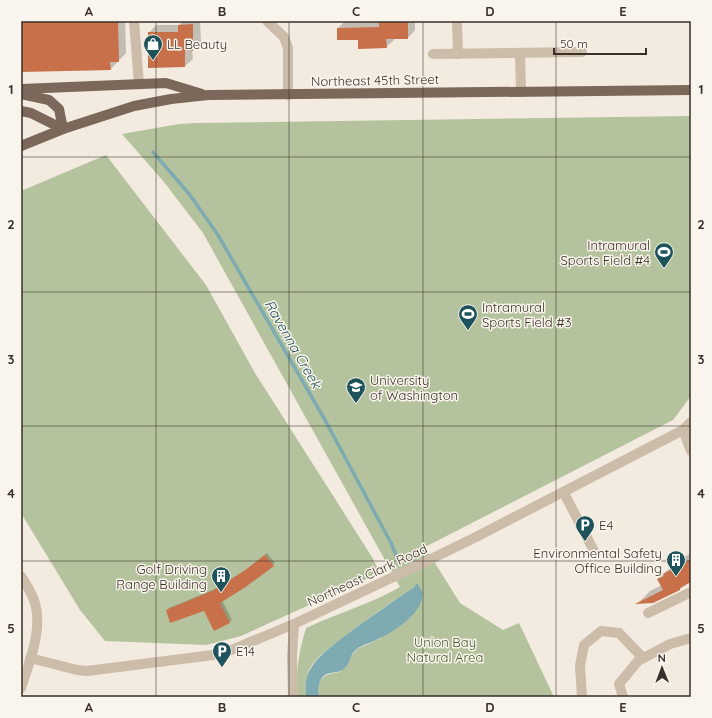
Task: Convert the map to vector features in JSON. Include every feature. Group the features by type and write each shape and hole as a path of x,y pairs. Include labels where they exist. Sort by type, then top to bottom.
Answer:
{"main road":[{"path":"21,89 166,83 208,96"},
{"name":"Northeast 45th Street","path":"21,146 63,129 134,106 171,99 208,96 288,94 691,90"},
{"path":"21,94 49,100 59,109 63,129"},
{"path":"21,111 31,113 63,129"}],"street":[{"path":"134,21 139,84"},
{"path":"267,21 284,37 288,48 288,94"},
{"path":"457,21 458,54"},
{"path":"433,54 582,52"},
{"path":"520,53 521,92"},
{"name":"Northeast Clark Road","path":"30,658 77,670 87,671 213,655 229,651 294,624 427,561 683,430 691,422"},
{"path":"683,430 691,450"},
{"path":"564,492 595,553"},
{"path":"21,576 25,590 36,604 38,620 37,630 21,688"},
{"path":"648,613 691,592"},
{"path":"293,697 292,658 294,624"},
{"path":"582,697 580,666 584,645 601,631 620,633 643,658"},
{"path":"623,697 619,684 638,661 670,644 691,638"}],"green space":[{"name":"Union Bay Natural Area","path":"691,116 691,396 673,420 425,547 460,603 503,630 519,623 554,697 320,697 318,688 322,678 326,675 339,672 347,666 348,660 357,649 381,638 417,584 322,654 309,670 305,690 306,697 298,697 298,662 306,628 400,587 203,233 164,182 122,134 179,124 196,123"},
{"path":"106,155 206,285 255,373 372,557 380,573 241,636 206,645 105,641 80,610 21,513 21,191"}],"water":[{"path":"417,583 423,593 422,600 419,607 410,618 391,632 355,650 347,666 341,671 323,676 319,687 320,697 306,697 306,686 309,671 321,655 351,631 414,587"}],"building":[{"path":"21,21 118,21 119,62 110,62 111,70 21,72"},
{"path":"379,21 408,21 408,39 386,39 387,48 358,49 358,40 337,40 337,28 379,27"},
{"path":"193,24 193,51 185,51 185,67 148,68 148,32 178,32 178,25"},
{"name":"Golf Driving Range Building","path":"265,555 274,566 220,603 230,623 214,631 204,611 170,623 166,610 212,591 244,571"},
{"name":"Environmental Safety Office Building","path":"691,559 691,582 680,588 680,590 653,603 635,604 663,590 657,579 664,576 663,574"}],"waterway":[{"name":"Ravenna Creek","path":"153,152 190,195 218,235 325,420 391,543 397,558"}],"place":[{"name":"LL Beauty","path":"153,61"},
{"name":"Intramural Sports Field #4","path":"664,269"},
{"name":"Intramural Sports Field #3","path":"468,331"},
{"name":"University of Washington","path":"356,404"},
{"name":"E4","path":"585,542"},
{"name":"Environmental Safety Office Building","path":"676,577"},
{"name":"Golf Driving Range Building","path":"221,593"},
{"name":"E14","path":"222,668"}]}
